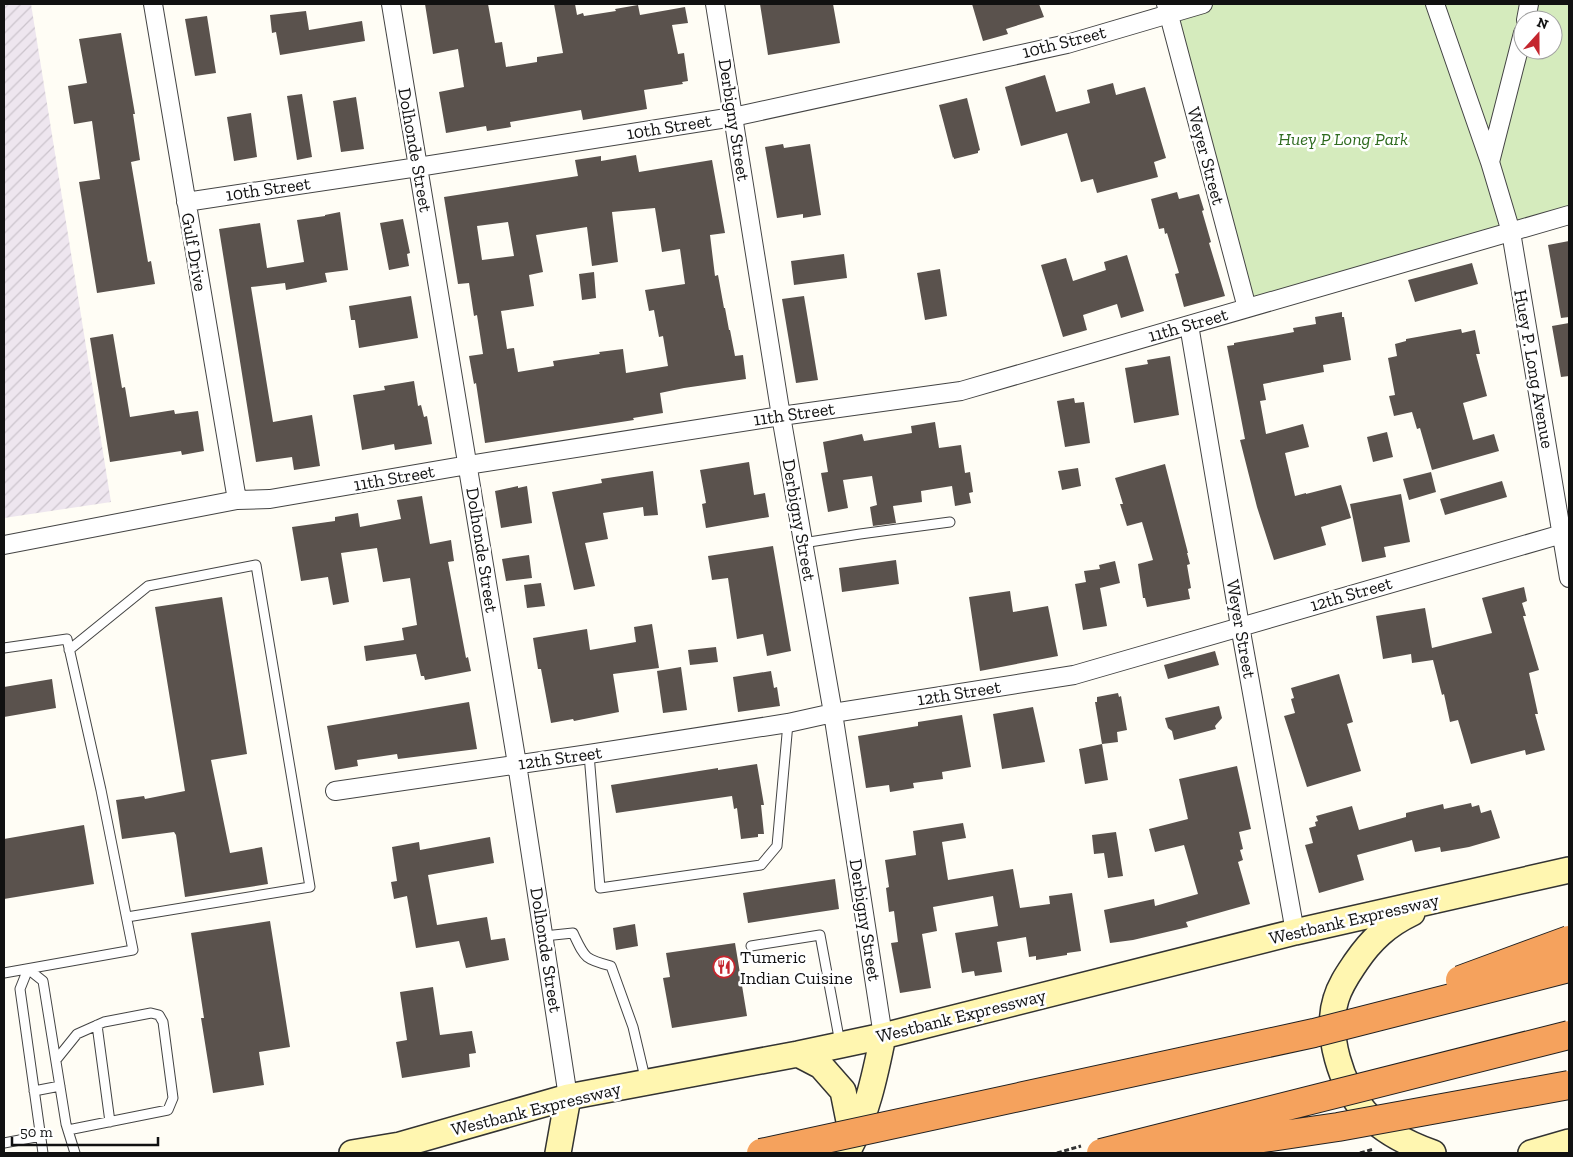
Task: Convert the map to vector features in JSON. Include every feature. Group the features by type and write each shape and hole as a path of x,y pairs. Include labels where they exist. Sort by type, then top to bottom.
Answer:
{"highway":[{"path":"1314,1033 1569,940"},
{"path":"761,1153 1314,1033 1569,968"},
{"path":"1101,1153 1569,1035"},
{"path":"1157,1153 1355,1124 1569,1085"}],"main road":[{"name":"Westbank Expressway","path":"352,1153 400,1145 568,1097 840,1046 1295,932 1569,870"},
{"path":"1433,1153 1395,1137 1366,1114 1355,1100 1337,1058 1333,1036 1333,1015 1335,1000 1341,984 1374,939 1402,918 1439,900"},
{"path":"850,1147 874,1083 883,1036"},
{"path":"798,1054 821,1066 843,1091 850,1147"},
{"path":"558,1153 568,1097"},
{"path":"1532,1153 1569,1142"}],"street":[{"name":"Gulf Drive","path":"153,4 237,500"},
{"name":"Dolhonde Street","path":"390,4 517,764 568,1097"},
{"name":"Derbigny Street","path":"715,4 781,416 833,713 883,1036"},
{"name":"10th Street","path":"186,202 733,117 1067,44 1167,9 1203,4"},
{"name":"Huey P. Long Avenue","path":"1435,4 1490,162 1511,232 1565,533 1569,578"},
{"name":"Weyer Street","path":"1167,9 1247,308"},
{"path":"1490,162 1516,60"},
{"name":"11th Street","path":"4,545 237,500 270,499 468,465 781,416 962,391 1569,215"},
{"name":"Weyer Street","path":"1190,325 1240,626 1295,932"},
{"name":"12th Street","path":"336,791 788,723 833,713 1074,675 1565,533"}],"lane":[{"path":"803,543 950,522"},
{"path":"69,650 148,586 256,566 310,887 127,917"},
{"path":"4,648 67,639 101,790 133,950 4,973"},
{"path":"589,754 600,888 761,865 777,846 788,723"},
{"path":"544,936 573,933 584,955 594,962 611,966 633,1027 647,1082"},
{"path":"751,946 820,935 840,1046"},
{"path":"28,969 43,981 68,1130 75,1153"},
{"path":"28,969 20,989 43,1153"},
{"path":"56,1060 77,1034 104,1022 151,1013 159,1015 163,1022 173,1098 168,1110 68,1130"},
{"path":"97,1025 110,1122"},
{"path":"34,1091 60,1086"},
{"path":"4,1143 41,1136"}],"shaded area":[{"path":"4,4 31,4 111,502 4,518"}],"green space":[{"name":"Huey P Long Park","path":"1203,4 1569,4 1569,215 1247,308 1169,13"}],"building":[{"path":"425,4 488,4 495,43 502,42 506,67 537,62 537,57 563,53 554,4 575,4 577,15 583,13 584,16 638,5 640,15 685,7 688,23 672,25 678,54 684,53 688,81 682,82 683,84 644,90 647,109 583,120 581,110 510,122 511,127 487,131 486,126 446,133 439,92 464,87 458,49 433,54"},
{"path":"760,4 833,4 840,43 768,55"},
{"path":"972,4 1039,4 1044,17 1006,29 1008,34 983,41"},
{"path":"306,11 309,30 362,21 365,41 280,55 276,32 272,33 270,15"},
{"path":"207,16 216,73 195,76 185,19"},
{"path":"121,33 135,114 133,114 140,160 131,162 148,262 151,261 155,284 97,293 79,182 100,179 92,121 74,124 68,86 87,83 79,39"},
{"path":"1045,75 1056,112 1090,103 1087,90 1113,83 1116,95 1145,87 1166,158 1154,162 1158,177 1097,193 1093,179 1081,182 1067,133 1021,146 1005,87"},
{"path":"302,94 312,157 297,160 287,96"},
{"path":"356,97 364,149 341,152 333,101"},
{"path":"967,98 980,150 978,153 954,159 939,105"},
{"path":"251,113 257,157 234,161 227,117"},
{"path":"783,144 784,148 810,144 821,215 803,218 803,214 777,218 765,147"},
{"path":"636,155 639,172 712,160 725,233 710,235 715,276 718,275 735,356 743,355 746,379 660,393 663,413 633,418 634,420 485,443 476,383 474,384 469,356 483,354 477,315 474,316 469,283 458,284 444,197 578,176 575,160 601,156 601,161","holes":["655,208 662,252 680,249 685,284 645,290 649,311 654,310 659,337 663,336 668,366 626,373 623,349 553,361 554,366 518,372 514,348 507,349 501,311 534,306 529,275 543,272 536,235 587,227 592,266 618,262 612,212","508,222 514,256 482,260 477,226"]},
{"path":"1177,192 1179,199 1199,194 1211,242 1209,243 1225,296 1184,307 1175,274 1179,273 1167,233 1165,234 1164,228 1159,229 1151,199"},
{"path":"340,212 348,270 325,273 327,282 286,290 285,283 251,287 273,422 312,415 320,466 294,470 292,457 256,462 219,229 260,223 267,268 304,262 297,220"},
{"path":"403,219 410,253 407,254 409,266 389,270 380,223"},
{"path":"1569,241 1569,317 1561,318 1548,245"},
{"path":"844,254 847,278 794,285 791,261"},
{"path":"1127,255 1144,311 1121,318 1117,304 1083,315 1087,330 1063,337 1041,265 1066,258 1073,281 1106,270 1104,262"},
{"path":"1472,263 1478,284 1415,302 1408,280"},
{"path":"940,269 947,316 925,320 917,273"},
{"path":"594,272 596,298 582,300 579,274"},
{"path":"411,296 418,338 359,348 355,320 351,320 349,306"},
{"path":"804,296 818,380 796,383 782,299"},
{"path":"1342,312 1351,360 1323,365 1324,372 1263,384 1266,400 1260,401 1266,434 1303,424 1309,447 1285,453 1295,496 1341,485 1351,518 1321,527 1326,545 1274,560 1257,507 1240,440 1245,439 1227,346 1234,345 1234,343 1294,332 1293,328 1316,324 1315,317"},
{"path":"1569,323 1569,376 1561,377 1552,326"},
{"path":"1461,329 1462,333 1475,330 1480,354 1476,354 1487,396 1463,403 1473,440 1494,434 1499,451 1432,470 1420,428 1417,429 1412,412 1394,416 1389,396 1395,395 1388,358 1397,356 1395,344 1406,341 1406,339"},
{"path":"113,334 122,388 125,387 130,417 174,410 175,414 198,411 204,451 182,455 181,451 110,462 90,338"},
{"path":"1170,356 1179,415 1134,423 1125,368 1148,364 1147,360"},
{"path":"414,381 418,406 421,405 424,417 427,416 432,444 395,450 394,444 362,450 353,395 385,390 384,386"},
{"path":"1074,398 1075,403 1084,402 1090,443 1065,447 1057,401"},
{"path":"935,422 939,448 961,445 965,473 970,472 973,492 969,493 971,503 955,506 952,486 921,491 922,502 893,506 896,523 873,526 870,507 877,505 872,476 843,480 848,508 828,512 821,473 828,472 823,442 862,434 864,441 912,433 911,426"},
{"path":"1387,432 1393,457 1373,462 1367,437"},
{"path":"749,462 754,495 765,493 769,517 706,528 702,504 706,503 700,470"},
{"path":"1165,464 1188,553 1190,564 1187,565 1191,588 1188,589 1190,599 1147,607 1145,598 1143,598 1138,564 1153,560 1142,522 1127,526 1115,478"},
{"path":"1078,468 1081,486 1062,490 1058,471"},
{"path":"653,471 658,515 644,516 643,507 603,513 608,539 585,543 595,586 574,590 552,492 602,483 601,479"},
{"path":"1431,472 1436,492 1409,500 1403,479"},
{"path":"1502,481 1507,497 1445,515 1440,499"},
{"path":"518,486 518,488 527,486 532,523 501,528 495,491"},
{"path":"1401,494 1410,542 1384,547 1386,557 1362,562 1350,504"},
{"path":"422,496 430,544 451,540 454,561 448,562 466,658 468,657 471,671 425,680 424,676 421,676 416,654 366,661 364,646 404,640 402,628 417,625 410,578 383,582 377,548 341,553 349,602 333,605 328,577 301,581 292,527 335,521 335,517 358,513 360,527 401,519 397,500"},
{"path":"773,546 791,651 767,656 763,634 737,639 728,578 712,580 708,556"},
{"path":"529,555 532,578 506,581 502,559"},
{"path":"896,560 899,584 842,592 839,568"},
{"path":"1115,561 1120,583 1100,588 1107,626 1083,630 1075,584 1086,582 1084,571 1100,569 1099,565"},
{"path":"541,583 545,606 527,608 524,585"},
{"path":"1524,587 1527,601 1522,603 1526,616 1523,616 1539,670 1529,673 1538,714 1535,714 1545,750 1526,755 1525,750 1471,764 1458,720 1450,722 1444,694 1442,695 1433,660 1412,663 1411,654 1383,659 1376,616 1425,608 1432,648 1492,633 1482,598"},
{"path":"1010,591 1013,612 1048,606 1058,656 980,671 969,597"},
{"path":"222,597 247,754 211,760 230,853 262,847 268,884 185,897 174,832 122,839 116,800 144,796 145,799 185,791 155,607"},
{"path":"652,624 659,668 613,674 619,712 574,721 573,719 551,723 541,669 538,669 533,638 587,629 590,650 636,642 634,627"},
{"path":"716,647 718,662 690,665 688,650"},
{"path":"1215,651 1219,665 1168,679 1164,665"},
{"path":"681,667 687,710 663,713 657,671"},
{"path":"771,671 774,688 777,687 780,706 738,712 733,677"},
{"path":"1339,674 1353,722 1347,724 1361,771 1307,787 1284,716 1295,713 1291,699 1294,698 1291,688"},
{"path":"52,679 56,708 4,717 4,687"},
{"path":"1118,693 1119,697 1121,696 1127,730 1117,732 1118,742 1102,744 1095,702 1097,702 1097,697"},
{"path":"469,702 477,749 398,759 397,754 357,760 358,766 335,770 327,726"},
{"path":"1219,706 1222,718 1215,726 1216,729 1174,740 1172,731 1168,728 1165,718"},
{"path":"1033,707 1045,762 1002,769 993,714"},
{"path":"962,715 971,767 942,772 943,779 913,783 914,788 890,792 889,785 866,788 858,736 918,726 918,722"},
{"path":"1102,744 1108,780 1085,784 1079,749"},
{"path":"757,764 764,805 761,805 764,834 758,834 758,837 741,839 737,808 734,809 732,796 616,813 611,785 718,768 718,770"},
{"path":"1237,766 1251,829 1239,832 1243,849 1240,850 1243,860 1238,862 1250,904 1186,922 1188,927 1133,940 1110,943 1104,910 1154,899 1155,906 1198,894 1184,845 1155,852 1149,829 1188,819 1179,779"},
{"path":"1471,803 1472,807 1479,805 1481,813 1491,810 1500,838 1469,847 1441,852 1440,847 1415,852 1412,840 1357,855 1364,880 1319,893 1305,845 1313,843 1309,828 1316,826 1315,822 1318,821 1316,816 1352,806 1359,830 1406,817 1406,813 1443,804 1444,809"},
{"path":"963,823 966,838 942,842 948,880 1013,869 1020,908 1050,904 1049,896 1072,893 1081,951 1036,960 1036,956 1029,957 1026,937 997,942 1002,972 975,976 974,971 962,973 955,933 998,926 993,896 933,907 937,931 922,934 931,988 900,993 891,943 898,942 894,911 889,912 886,888 889,887 885,860 916,855 913,831"},
{"path":"84,825 94,884 4,899 4,839"},
{"path":"1116,832 1123,876 1108,878 1104,853 1094,854 1092,835"},
{"path":"490,837 494,863 428,875 437,925 487,917 491,940 505,938 509,960 466,968 459,941 416,948 407,896 394,899 391,882 397,881 392,847 419,842 420,850"},
{"path":"835,879 839,909 748,923 743,893"},
{"path":"270,921 290,1047 259,1052 264,1085 213,1093 201,1018 204,1018 191,933"},
{"path":"635,924 638,946 616,950 613,928"},
{"path":"735,943 747,1016 672,1028 663,978 670,977 666,953"},
{"path":"433,987 440,1035 472,1031 476,1053 469,1054 470,1067 402,1078 396,1042 407,1040 400,992"}],"place":[{"name":"Tumeric Indian Cuisine","path":"724,967"}]}
